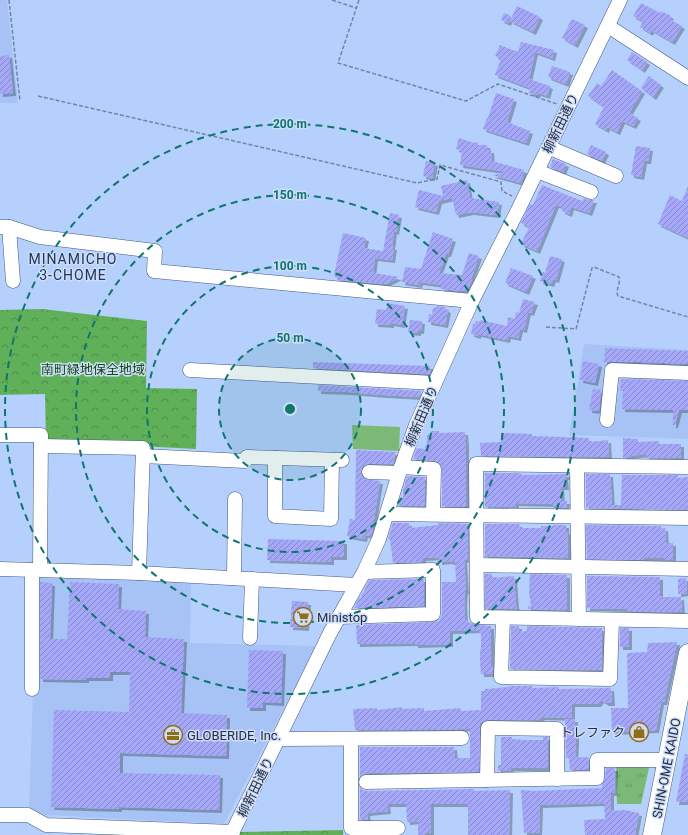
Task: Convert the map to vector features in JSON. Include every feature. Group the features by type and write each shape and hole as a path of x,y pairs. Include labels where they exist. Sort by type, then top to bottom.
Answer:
{"main road":[{"name":"SHIN-OME KAIDO","path":"652,835 687,664"}],"street":[{"name":"柳新田通り","path":"232,834 330,633 364,572 379,539 388,514 400,470 416,425 472,302 620,0"},
{"path":"608,26 688,78"},
{"path":"548,147 616,176"},
{"path":"537,171 591,192"},
{"path":"13,281 4,227 40,237 155,251 154,271 472,302"},
{"path":"190,370 435,383"},
{"path":"607,420 612,370 688,373"},
{"path":"0,435 41,435 32,689"},
{"path":"41,446 143,448 139,573"},
{"path":"143,456 245,461 247,457 337,460 331,519 275,516 275,458"},
{"path":"688,467 476,464 477,617 688,621"},
{"path":"577,466 579,620"},
{"path":"369,472 434,469 433,514"},
{"path":"234,578 235,499"},
{"path":"388,514 688,518"},
{"path":"477,565 688,569"},
{"path":"0,569 139,573 356,585"},
{"path":"339,617 433,614 433,570 364,572"},
{"path":"250,638 252,579"},
{"path":"503,618 501,677 610,679 612,620"},
{"path":"487,780 488,728 557,729 558,779"},
{"path":"278,739 462,738"},
{"path":"351,739 351,832 398,828"},
{"path":"366,782 597,778 597,760 667,760"},
{"path":"0,815 28,815 46,825 232,834"}],"path":[{"path":"10,0 20,101"},
{"path":"332,0 356,8"},
{"path":"359,0 338,63 466,101 498,84 567,108"},
{"path":"38,96 417,183 437,178 440,165 501,182 502,191 523,200"},
{"path":"546,327 576,329 592,268 594,267 619,277 620,281 617,293 618,296 688,318"}],"shaded area":[{"path":"0,0 7,0 18,103 0,103"},
{"path":"584,344 688,350 688,439 569,435"},
{"path":"37,576 191,580 190,643 316,646 224,824 44,815 29,808"}],"green space":[{"name":"南町緑地保全地域","path":"42,309 147,321 146,388 197,389 196,449 46,441 45,394 0,395 0,310"},
{"path":"352,425 400,427 399,451 353,449"},
{"path":"650,764 641,804 617,804 616,765"},
{"path":"343,830 343,835 238,835 240,832"}],"building":[{"path":"641,3 660,13 661,11 671,16 669,19 682,26 672,42 651,30 650,33 640,27 643,21 633,16"},
{"path":"517,6 540,17 533,32 510,21"},
{"path":"504,13 511,16 508,23 501,20"},
{"path":"572,19 585,25 575,45 562,38"},
{"path":"521,42 554,50 552,58 535,52 529,79 550,86 547,96 538,93 537,95 529,93 530,88 495,75 501,59 495,56 500,45 518,52"},
{"path":"632,52 647,62 642,70 627,60"},
{"path":"9,55 13,93 0,94 0,56"},
{"path":"552,66 570,72 566,84 548,77"},
{"path":"612,70 642,91 629,113 638,118 633,126 622,121 617,132 607,127 606,130 595,124 604,107 588,96 597,83 601,86"},
{"path":"649,76 661,85 653,97 641,88"},
{"path":"496,93 514,99 507,122 530,131 526,143 483,129"},
{"path":"459,138 474,143 478,142 478,145 487,145 488,150 491,150 492,161 524,170 521,183 492,175 508,172 460,165 462,151 456,149"},
{"path":"591,145 606,152 602,161 587,154"},
{"path":"636,146 650,148 648,161 644,161 641,177 631,175"},
{"path":"553,159 566,164 563,172 550,167"},
{"path":"426,161 435,163 432,178 423,176"},
{"path":"467,180 470,198 499,202 497,215 471,212 456,215 452,198 439,201 436,212 415,207 419,190 443,196 441,186"},
{"path":"542,185 582,201 584,198 594,200 589,213 571,207 569,214 562,211 563,207 556,205 537,251 521,244 529,227 521,223 530,204 533,205"},
{"path":"688,186 688,238 658,224 670,195 682,201"},
{"path":"390,213 399,215 396,232 394,231 392,260 375,258 373,273 399,277 386,284 338,280 334,275 343,233 366,238 364,248 383,251"},
{"path":"433,232 453,239 439,273 462,275 469,253 479,256 467,291 441,289 442,285 420,282 419,285 402,282 405,267 421,269"},
{"path":"550,256 562,259 556,280 553,279 551,284 540,281 543,272 545,273"},
{"path":"511,268 533,276 526,292 505,283"},
{"path":"523,299 535,302 531,313 528,312 524,330 520,329 518,338 508,336 507,340 471,334 473,324 475,324 476,321 479,322 480,320 507,326 508,317 515,319 516,312 519,313"},
{"path":"388,303 405,306 402,325 391,323 391,325 375,324 377,309 386,310"},
{"path":"437,306 446,307 445,309 448,310 445,325 428,322 429,314 432,315 433,308 436,308"},
{"path":"410,320 422,321 421,331 418,331 418,333 408,332"},
{"path":"605,348 688,351 688,364 604,362"},
{"path":"583,361 599,364 595,383 580,380"},
{"path":"313,362 430,366 430,374 313,368"},
{"path":"621,379 688,381 688,410 679,410 675,425 673,425 673,410 622,409 623,391 620,391"},
{"path":"318,385 422,391 419,397 384,395 318,391"},
{"path":"593,389 601,390 599,411 589,410"},
{"path":"431,431 439,431 439,433 465,432 466,507 442,506 441,465 435,461 413,459 417,448 425,449 425,445 427,445 427,435 431,435"},
{"path":"501,433 532,434 532,436 589,438 589,442 608,440 609,457 481,456 480,443 501,442"},
{"path":"623,438 638,439 638,442 659,441 659,444 681,444 681,458 646,458 646,454 631,456 631,458 623,458"},
{"path":"356,450 396,452 393,464 369,464 362,468 361,472 364,479 380,481 371,536 365,535 364,539 347,536 350,519 355,520"},
{"path":"485,473 519,473 523,475 567,474 567,477 565,477 566,487 561,487 562,501 567,501 566,508 553,508 553,504 516,503 516,507 485,507"},
{"path":"586,474 610,474 612,505 621,505 622,475 678,475 678,478 688,477 688,510 586,508"},
{"path":"407,476 425,477 425,506 398,506 400,499 403,499 403,491"},
{"path":"393,523 409,523 410,528 438,525 438,523 468,524 468,559 464,560 466,591 464,603 465,621 468,620 468,622 476,625 491,626 491,665 493,665 493,674 481,674 481,634 479,634 479,630 450,631 450,644 357,644 356,625 439,621 442,614 442,582 456,582 455,561 439,562 439,557 423,558 423,562 393,563 390,539 388,539"},
{"path":"485,524 519,524 520,528 541,528 541,526 566,525 568,558 485,557"},
{"path":"586,525 661,526 661,528 665,528 666,543 673,543 673,560 664,560 664,558 644,558 644,560 587,559"},
{"path":"268,539 344,541 344,557 331,557 331,562 267,560"},
{"path":"485,574 492,574 492,578 514,576 517,609 485,609"},
{"path":"530,574 567,575 567,610 528,609 528,606 531,606 529,591"},
{"path":"587,576 660,577 660,596 681,597 682,612 627,611 627,609 587,608"},
{"path":"686,578 687,593 678,594 678,579"},
{"path":"424,579 424,606 354,608 359,598 361,598 369,580"},
{"path":"40,582 52,583 50,639 67,639 70,582 119,584 118,609 146,611 145,637 184,639 181,713 227,715 226,756 120,753 120,773 220,775 219,810 119,807 119,809 51,807 54,710 129,712 130,672 110,672 110,678 86,678 86,680 40,679"},
{"path":"292,601 308,602 306,628 290,627"},
{"path":"511,626 519,626 519,632 527,631 527,626 602,628 602,670 510,669"},
{"path":"620,628 629,628 629,647 620,647"},
{"path":"677,642 664,702 661,702 656,730 612,732 611,708 628,708 627,653 647,652 648,643"},
{"path":"249,650 283,651 281,703 263,702 263,708 247,708"},
{"path":"509,686 532,686 532,688 559,687 559,689 611,688 612,703 606,703 601,700 598,704 572,704 572,718 543,717 540,718 540,720 488,720 480,723 479,772 369,773 360,777 360,747 454,747 455,758 470,758 470,728 453,730 355,730 353,709 377,708 377,710 402,707 402,709 424,708 424,711 460,708 461,711 481,710 481,691 485,691 485,689"},
{"path":"565,719 575,719 575,758 566,758"},
{"path":"501,737 512,737 512,739 524,740 543,740 543,737 548,737 548,768 511,768 511,771 498,771 498,765 501,765"},
{"path":"685,754 688,754 688,802 676,802"},
{"path":"589,757 588,770 570,770 569,758"},
{"path":"606,768 615,768 614,793 611,793 611,811 624,810 639,813 635,835 585,835 584,820 605,819 604,803 540,805 539,833 524,833 521,790 534,791 602,788"},
{"path":"360,787 362,790 369,791 474,789 474,791 510,790 509,835 468,835 468,804 431,804 431,833 426,833 426,835 418,835 418,821 407,822 406,804 387,804 388,811 367,813 368,820 361,820"}],"place":[{"name":"Ministop","path":"303,617"},
{"name":"トレファク","path":"639,732"},
{"name":"GLOBERIDE, Inc.","path":"173,735"}],"district":[{"name":"MINAMICHO 3-CHOME","path":"73,268"}]}
